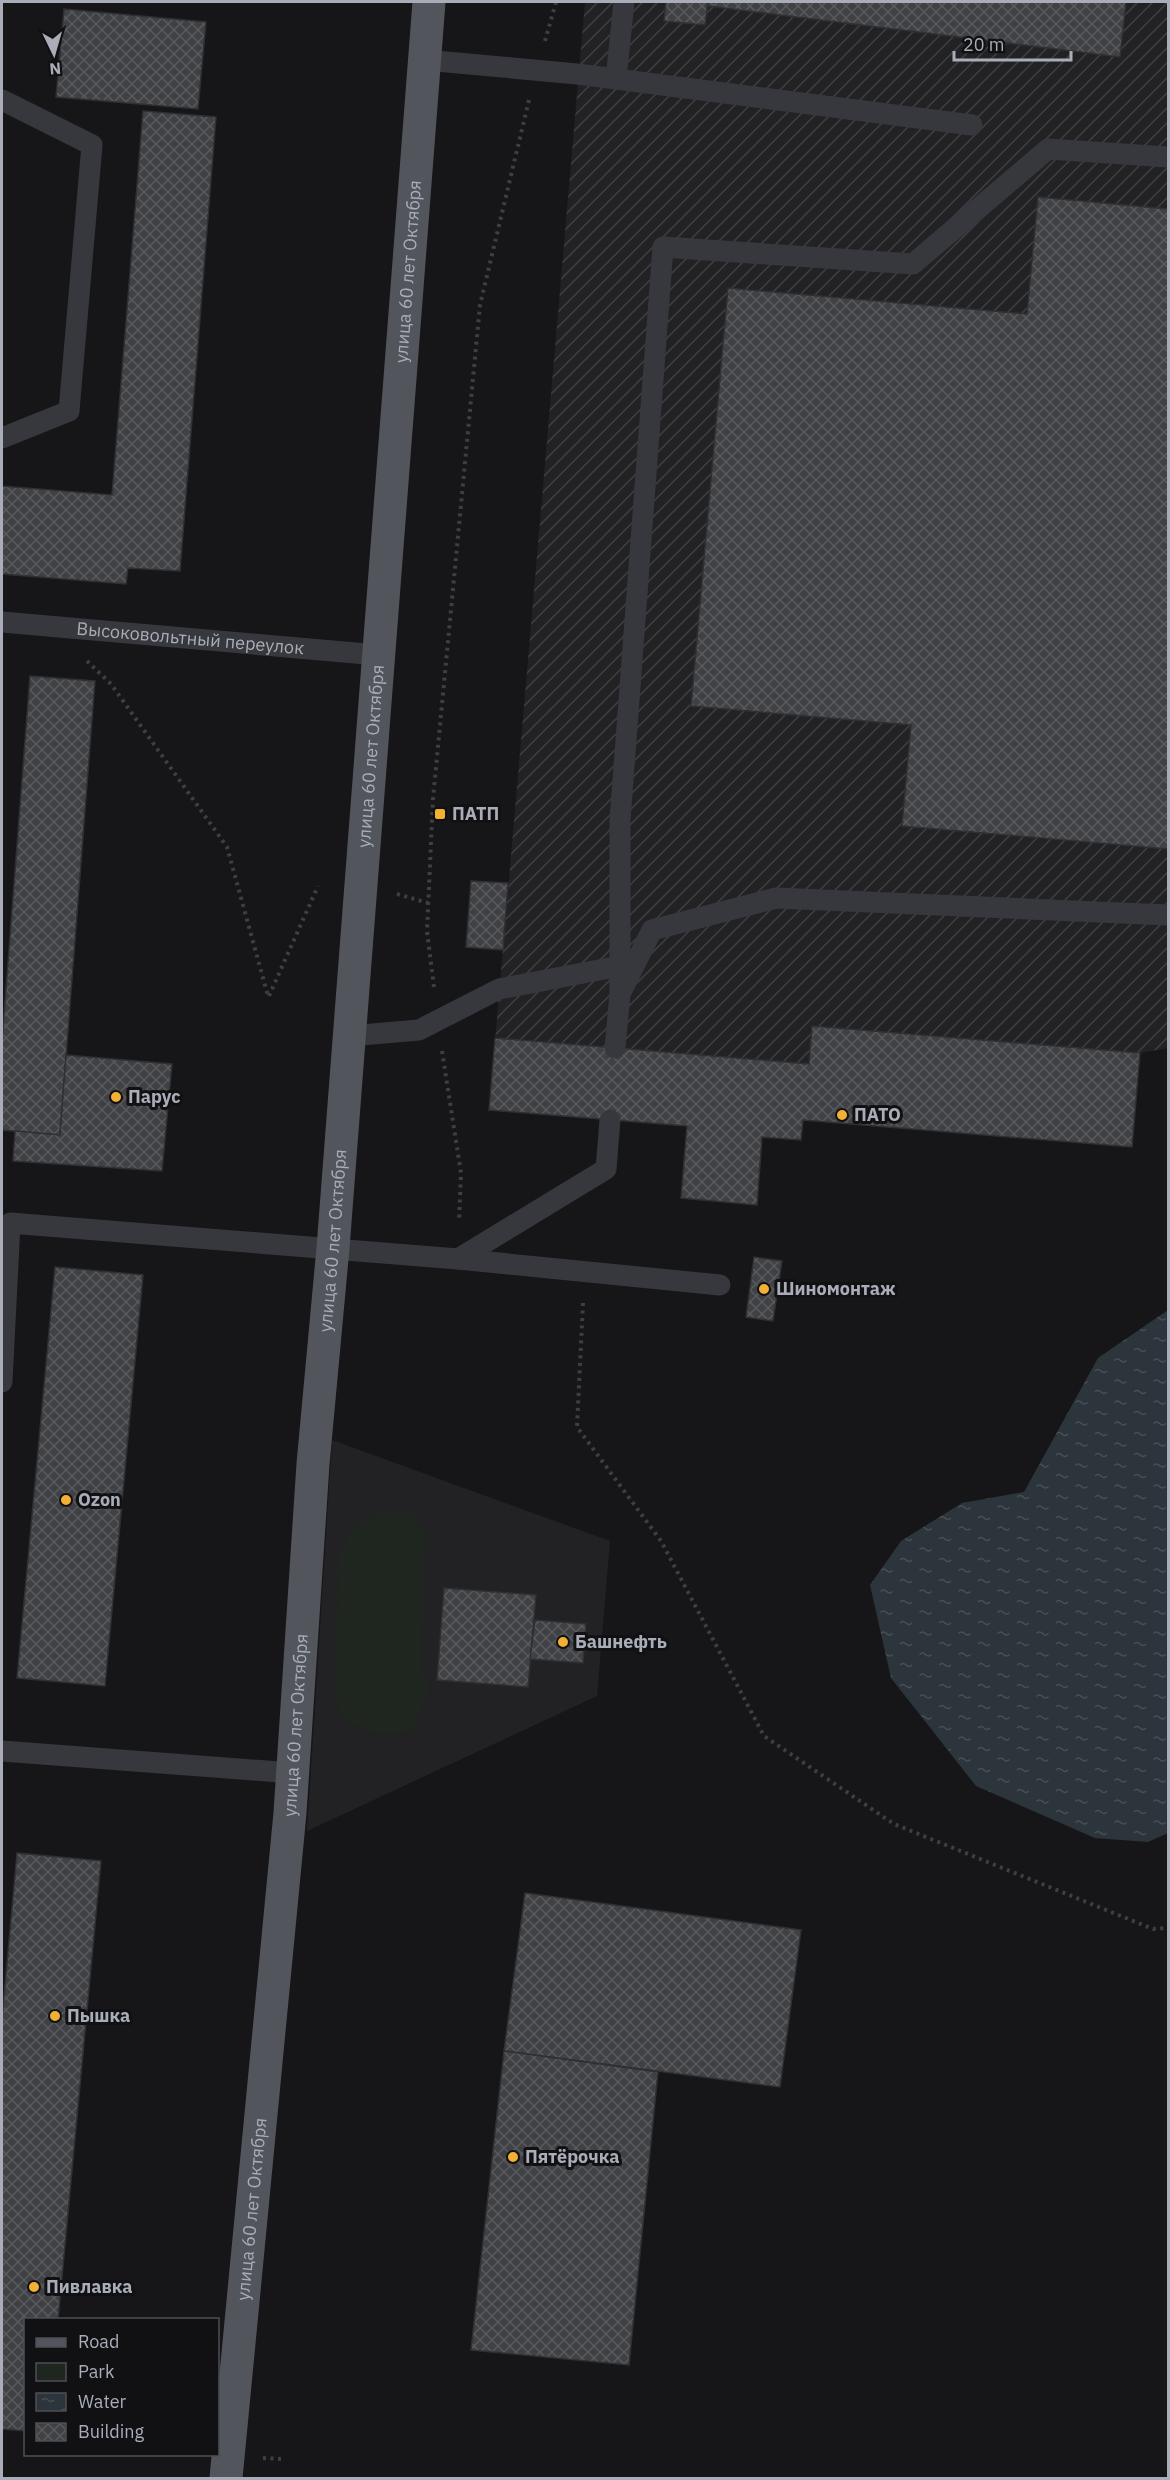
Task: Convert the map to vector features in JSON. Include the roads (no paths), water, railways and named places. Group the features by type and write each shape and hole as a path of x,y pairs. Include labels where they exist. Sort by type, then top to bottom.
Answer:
{"main road":[{"name":"улица 60 лет Октября","path":"226,2478 292,1773 313,1464 333,1248 425,60 424,2"}],"lane":[{"path":"616,79 624,2"},
{"path":"425,60 616,79 972,125"},
{"path":"2,100 92,145 69,411 2,438"},
{"path":"615,1048 620,994 620,820 663,247 913,264 1048,149 1168,157"},
{"name":"Высоковольтный переулок","path":"2,622 378,655"},
{"path":"620,994 652,930 776,897 1168,915"},
{"path":"349,1036 418,1030 499,989 620,966"},
{"path":"458,1259 606,1169 610,1120"},
{"path":"2,1382 10,1223 333,1248 720,1285"},
{"path":"2,1751 292,1773"}],"water":[{"path":"1168,1310 1168,1833 1148,1842 1095,1838 976,1786 891,1678 870,1585 901,1541 962,1503 1024,1492 1098,1358"}],"place":[{"name":"ПАТП","path":"440,814"},
{"name":"Парус","path":"116,1097"},
{"name":"ПАТО","path":"842,1115"},
{"name":"Шиномонтаж","path":"764,1289"},
{"name":"Ozon","path":"66,1500"},
{"name":"Башнефть","path":"563,1642"},
{"name":"Пышка","path":"55,2016"},
{"name":"Пятёрочка","path":"513,2157"},
{"name":"Пивлавка","path":"34,2287"}]}
